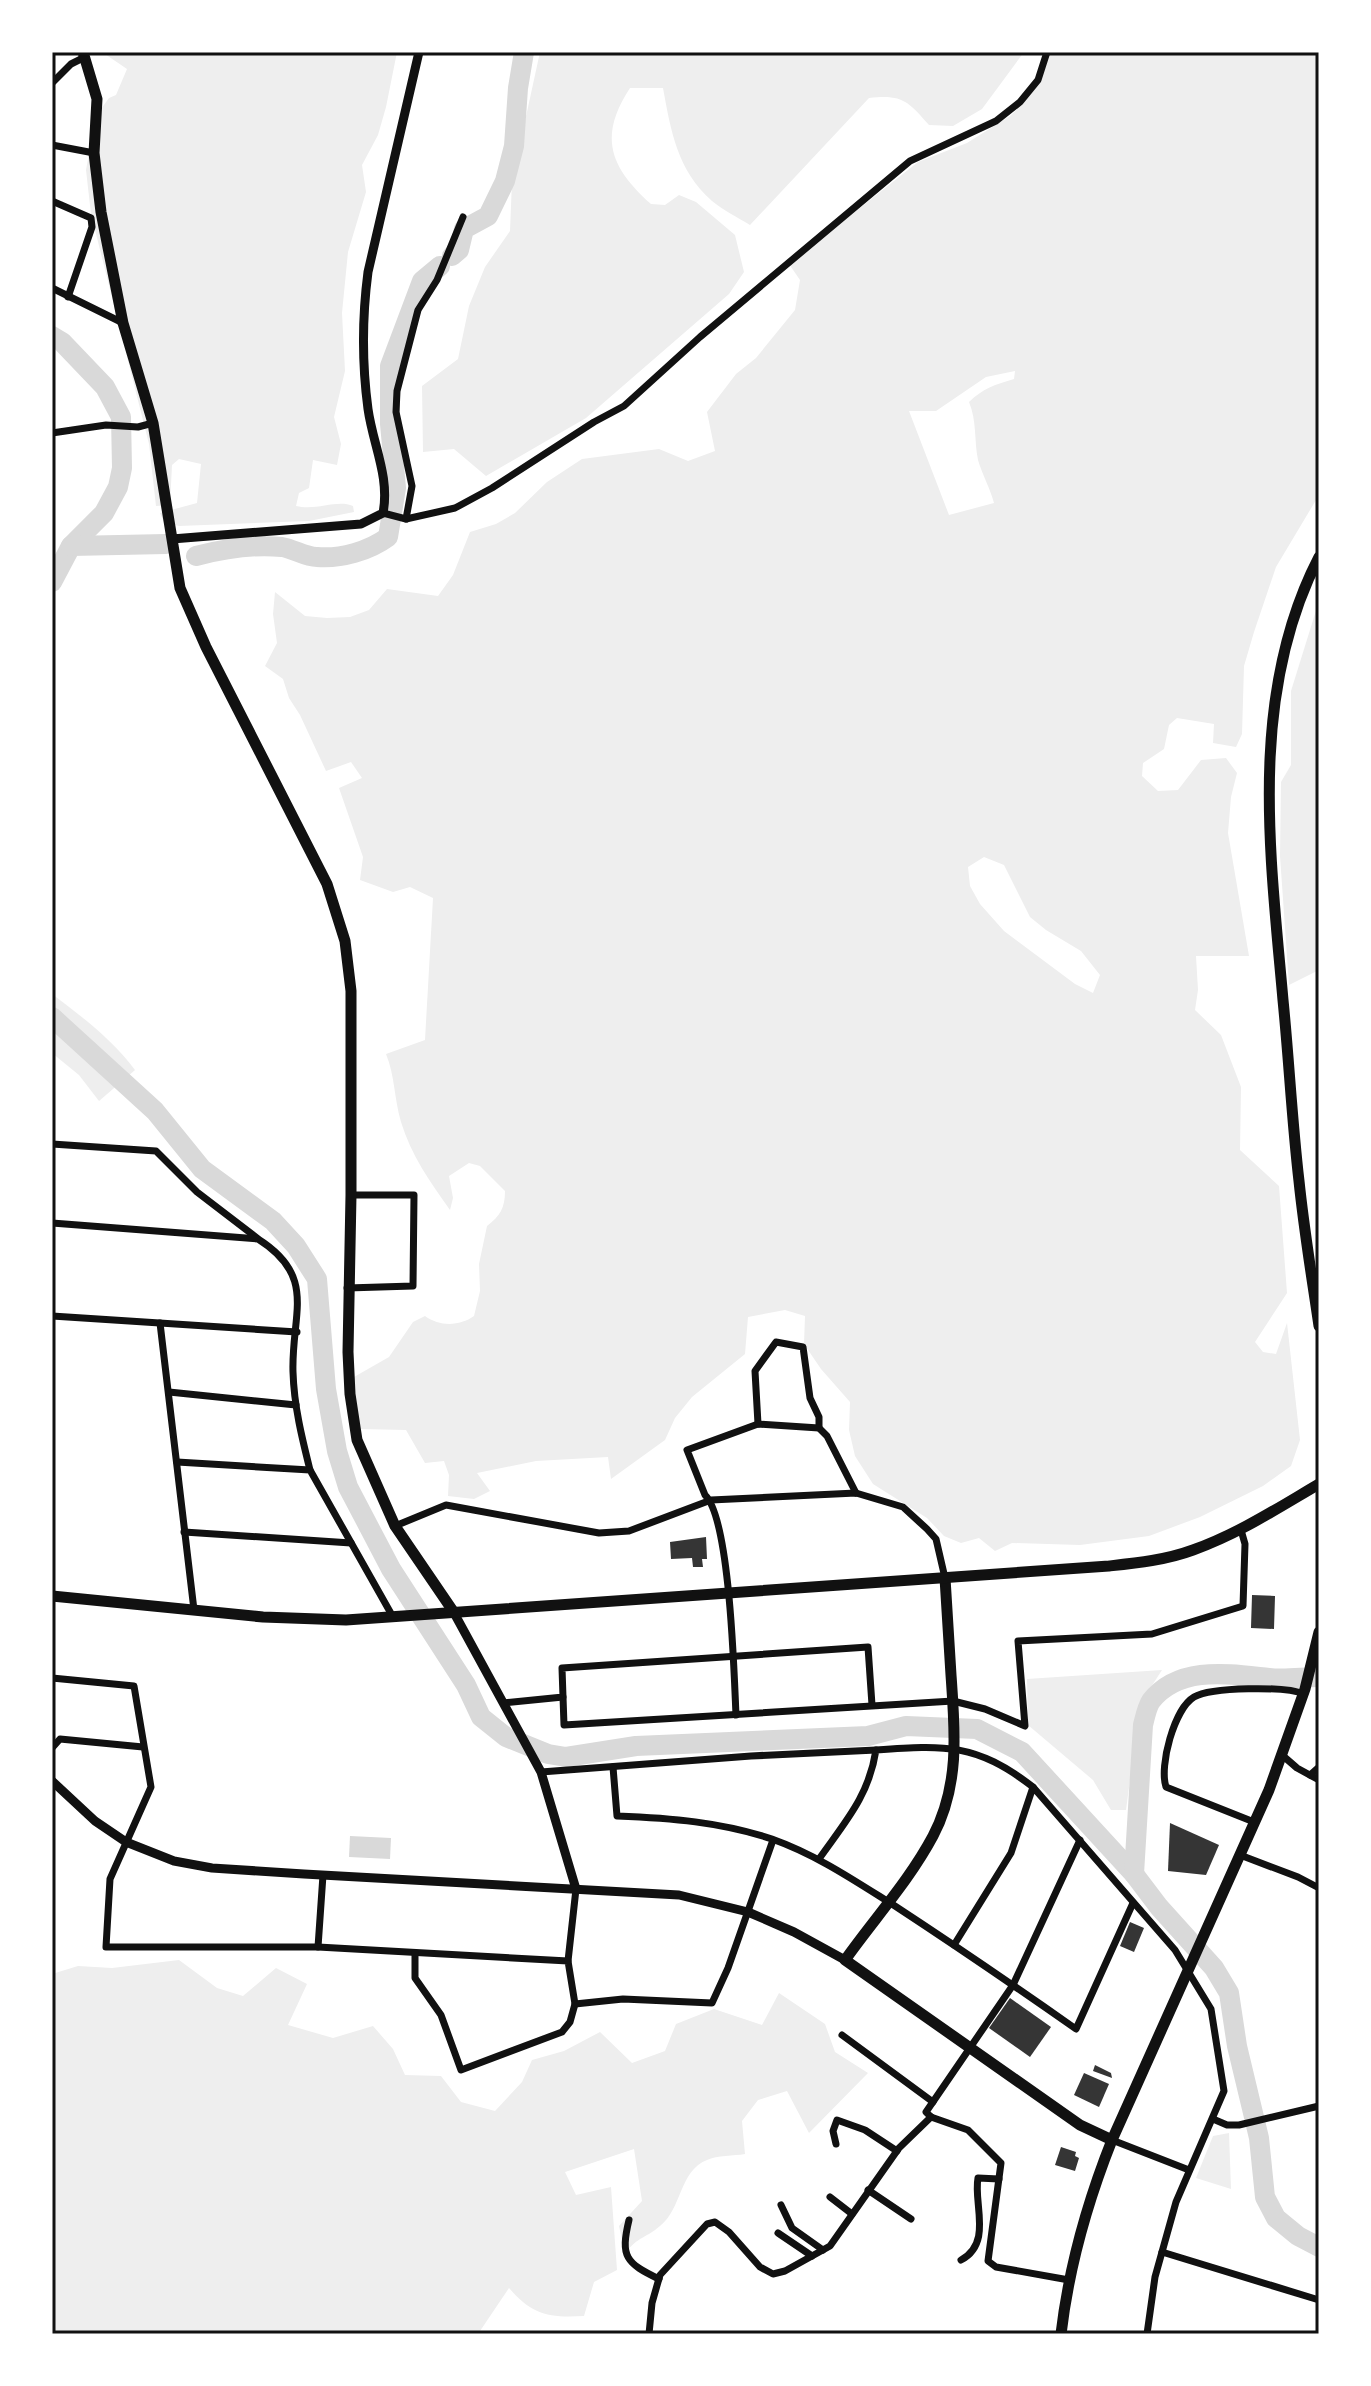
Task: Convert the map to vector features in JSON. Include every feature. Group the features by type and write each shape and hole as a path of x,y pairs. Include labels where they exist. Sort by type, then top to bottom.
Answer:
{"main road":[{"path":"84,54 97,99 94,153 101,212 123,323 153,423 180,588 206,647 327,884 345,941 351,991 351,1195 347,1288 350,1394 357,1440 395,1526 453,1611"},
{"path":"1319,557 1295,619 1278,683 1271,740 1269,812 1299,1181 1319,1326"},
{"path":"52,1596 312,1620 396,1617 1150,1561 1194,1550 1241,1530 1319,1484"},
{"path":"945,1578 956,1745 952,1781 944,1812 932,1837 888,1903 845,1960 1080,2125 1112,2140"},
{"path":"1061,2334 1078,2237 1112,2140 1282,1755 1304,1692 1319,1632"}],"street":[{"path":"383,513 387,493 368,411 363,307 368,272 419,52"},
{"path":"172,539 361,524 383,513 405,518 455,508 492,488 624,406 700,337 910,161 996,121 1020,102 1038,80 1047,52"},
{"path":"52,83 84,54"},
{"path":"52,145 94,153"},
{"path":"52,201 91,218 92,227 68,297"},
{"path":"405,518 412,486 396,412 397,391 418,310 437,280 463,217"},
{"path":"52,288 123,323"},
{"path":"52,433 106,425 138,427 153,423"},
{"path":"52,1144 156,1151 197,1192 275,1250 290,1266 297,1288 297,1332 292,1370 310,1470 396,1617"},
{"path":"347,1288 413,1286 414,1195 351,1195"},
{"path":"52,1223 258,1239"},
{"path":"52,1316 297,1332"},
{"path":"160,1323 194,1610"},
{"path":"758,1424 755,1371 776,1342 803,1347 810,1398 819,1417 819,1428"},
{"path":"169,1392 296,1405"},
{"path":"736,1715 723,1537 711,1500 705,1495 687,1450 758,1424 819,1428 827,1436 856,1493"},
{"path":"177,1462 310,1470"},
{"path":"395,1526 446,1505 599,1533 629,1531 711,1500 856,1493 903,1507 927,1529 936,1539 945,1578"},
{"path":"872,1705 868,1647 562,1668 564,1725 872,1705 953,1704 985,1709 1025,1726 1018,1641 1152,1634 1243,1606 1245,1544 1241,1530"},
{"path":"184,1532 351,1543"},
{"path":"415,1953 415,1978 441,2015 461,2070 562,2032 570,2022 575,2004 568,1961 576,1889 541,1772 453,1611"},
{"path":"52,1678 134,1686 151,1787 110,1879 106,1947 318,1947 568,1961"},
{"path":"1254,1822 1166,1787 1169,1745 1180,1710 1196,1696 1211,1692 1287,1688 1304,1692"},
{"path":"503,1703 563,1697"},
{"path":"52,1748 60,1739 143,1747"},
{"path":"541,1772 956,1745 1011,1770 1033,1787 1189,1966 1211,2009 1225,2083 1213,2119 1176,2202 1152,2295 1147,2334"},
{"path":"819,1859 864,1794 873,1771 876,1750"},
{"path":"1282,1755 1319,1780"},
{"path":"613,1767 617,1816 683,1819 727,1826 819,1859 954,1945 1076,2029 1133,1903"},
{"path":"1310,1775 1319,1767"},
{"path":"52,1781 95,1821 126,1842 174,1861 212,1868 679,1895 748,1912 794,1932 845,1960"},
{"path":"954,1945 1011,1853 1033,1787"},
{"path":"575,2004 623,1999 712,2003 773,1840"},
{"path":"1069,2280 996,2267 988,2261 1001,2163 968,2130 931,2117 926,2112 1013,1985 1080,1840"},
{"path":"1240,1855 1319,1888"},
{"path":"318,1947 323,1875"},
{"path":"842,2035 933,2102"},
{"path":"1213,2119 1227,2125 1239,2125 1319,2106"},
{"path":"649,2334 652,2303 659,2279 707,2224 715,2222 729,2232 760,2267 773,2274 785,2271 830,2246 897,2151 931,2117"},
{"path":"836,2144 833,2131 837,2120 865,2130 897,2151"},
{"path":"1112,2140 1189,2170"},
{"path":"961,2260 973,2251 980,2227 978,2178 999,2179"},
{"path":"868,2190 911,2219"},
{"path":"830,2197 852,2214"},
{"path":"781,2205 792,2228 823,2250"},
{"path":"629,2220 625,2238 628,2260 633,2266 659,2279"},
{"path":"778,2233 812,2256"},
{"path":"1162,2252 1319,2300"}],"shaded area":[{"path":"102,52 397,52 378,135 362,165 366,192 348,252 342,313 345,371 334,417 341,444 337,465 313,460 309,488 299,493 296,506 347,504 353,506 354,512 309,521 179,526 164,522 160,513 197,503 201,464 179,459 172,465 170,505 156,506 149,444 91,214 86,170 96,116 109,98 116,95 127,69"},
{"path":"540,52 1024,52 982,109 953,126 929,125 915,110 897,98 869,98 750,225 712,201 691,176 677,149 663,88 630,88 614,122 612,136 613,150 626,177 651,204 665,205 679,195 696,202 735,235 744,272 729,294 586,418 486,476 454,449 423,452 422,386 458,359 469,306 485,267 510,231 512,181"},
{"path":"1044,52 1319,52 1319,495 1276,567 1254,632 1244,666 1242,734 1236,747 1213,743 1214,724 1177,718 1169,725 1164,749 1143,763 1142,776 1158,791 1178,790 1201,760 1226,758 1237,773 1228,833 1249,956 1196,956 1198,990 1195,1010 1221,1035 1241,1087 1240,1150 1279,1186 1287,1293 1255,1342 1263,1352 1276,1354 1287,1323 1300,1440 1291,1466 1263,1486 1200,1517 1149,1536 1080,1545 1012,1543 995,1551 979,1538 961,1543 944,1536 927,1518 873,1484 855,1456 849,1430 850,1402 804,1344 805,1316 785,1310 748,1317 745,1354 692,1397 675,1418 665,1440 611,1479 608,1457 536,1461 477,1473 490,1491 474,1499 448,1496 449,1475 444,1461 425,1463 406,1430 361,1429 353,1396 354,1377 389,1357 413,1322 425,1316 437,1322 456,1323 474,1316 480,1291 479,1264 487,1226 501,1211 505,1191 480,1166 469,1163 449,1176 453,1198 450,1210 422,1168 405,1134 386,1054 425,1040 433,898 410,887 393,892 360,880 363,857 339,788 362,778 351,762 326,771 289,698 283,679 265,666 277,643 273,614 275,592 305,616 327,618 350,617 369,610 387,589 438,596 453,575 470,532 496,524 515,513 547,482 582,459 659,449 688,461 715,451 707,412 736,374 756,358 795,310 800,280 789,264 918,162 967,143 1010,116 1024,103 1033,88","holes":["1015,371 1014,379 990,388 969,402 978,460 994,503 949,515 909,411 936,411 986,377","984,857 1004,865 1030,917 1081,951 1100,975 1093,993 1075,984 1004,931 980,904 970,886 968,867"]},
{"path":"1319,601 1319,970 1289,985 1280,856 1281,782 1291,765 1291,691"},
{"path":"52,994 107,1039 135,1070 99,1101 79,1075 52,1053"},
{"path":"1162,1670 1140,1704 1126,1810 1111,1810 1093,1780 1028,1725 1027,1679"},
{"path":"350,1836 391,1838 390,1859 349,1857"},
{"path":"179,1960 217,1988 243,1996 276,1968 307,1984 288,2025 333,2038 373,2026 393,2049 405,2075 441,2076 461,2102 495,2111 522,2082 532,2060 564,2051 600,2032 632,2063 665,2051 676,2024 714,2009 762,2025 779,1993 825,2024 835,2052 868,2073 809,2133 787,2091 758,2100 742,2121 745,2154 716,2157 698,2165 686,2181 667,2219 625,2253 619,2226 642,2201 634,2149 565,2172 576,2195 611,2187 617,2270 594,2282 584,2316 542,2313 526,2304 509,2288 478,2334 52,2334 52,1974 78,1966 112,1968"},
{"path":"1229,2133 1231,2189 1196,2178 1213,2136"}],"building":[{"path":"706,1537 707,1559 702,1559 703,1567 693,1567 692,1558 671,1559 670,1542"},
{"path":"1252,1595 1275,1596 1274,1629 1251,1628"},
{"path":"1170,1823 1219,1845 1206,1875 1168,1871"},
{"path":"1130,1922 1144,1928 1134,1952 1120,1946"},
{"path":"1010,1998 1051,2027 1030,2057 989,2028"},
{"path":"1095,2065 1111,2073 1112,2078 1093,2071"},
{"path":"1084,2073 1109,2084 1099,2107 1074,2095"},
{"path":"1061,2147 1076,2152 1075,2156 1079,2158 1075,2171 1055,2165"}],"waterway":[{"path":"452,256 459,250 464,229 488,216 505,181 514,146 524,52"},
{"path":"196,556 260,546 282,547 313,557 336,557 364,550 388,537 396,488 390,424 390,366 422,281 440,266"},
{"path":"52,336 62,342 105,387 121,417 122,468 118,487 104,513 71,546 52,582"},
{"path":"71,546 166,544"},
{"path":"52,1017 155,1111 202,1169 273,1221 296,1246 317,1279 326,1389 337,1451 348,1487 391,1569 466,1685 481,1717 506,1737 548,1754 566,1757 636,1746 868,1736 906,1726 977,1729 1022,1752 1134,1874 1214,1968 1229,1993 1237,2046 1259,2138 1265,2197 1276,2218 1298,2236 1319,2247"},
{"path":"1134,1874 1143,1725 1151,1701 1176,1682 1206,1674 1281,1679 1319,1677"}]}
